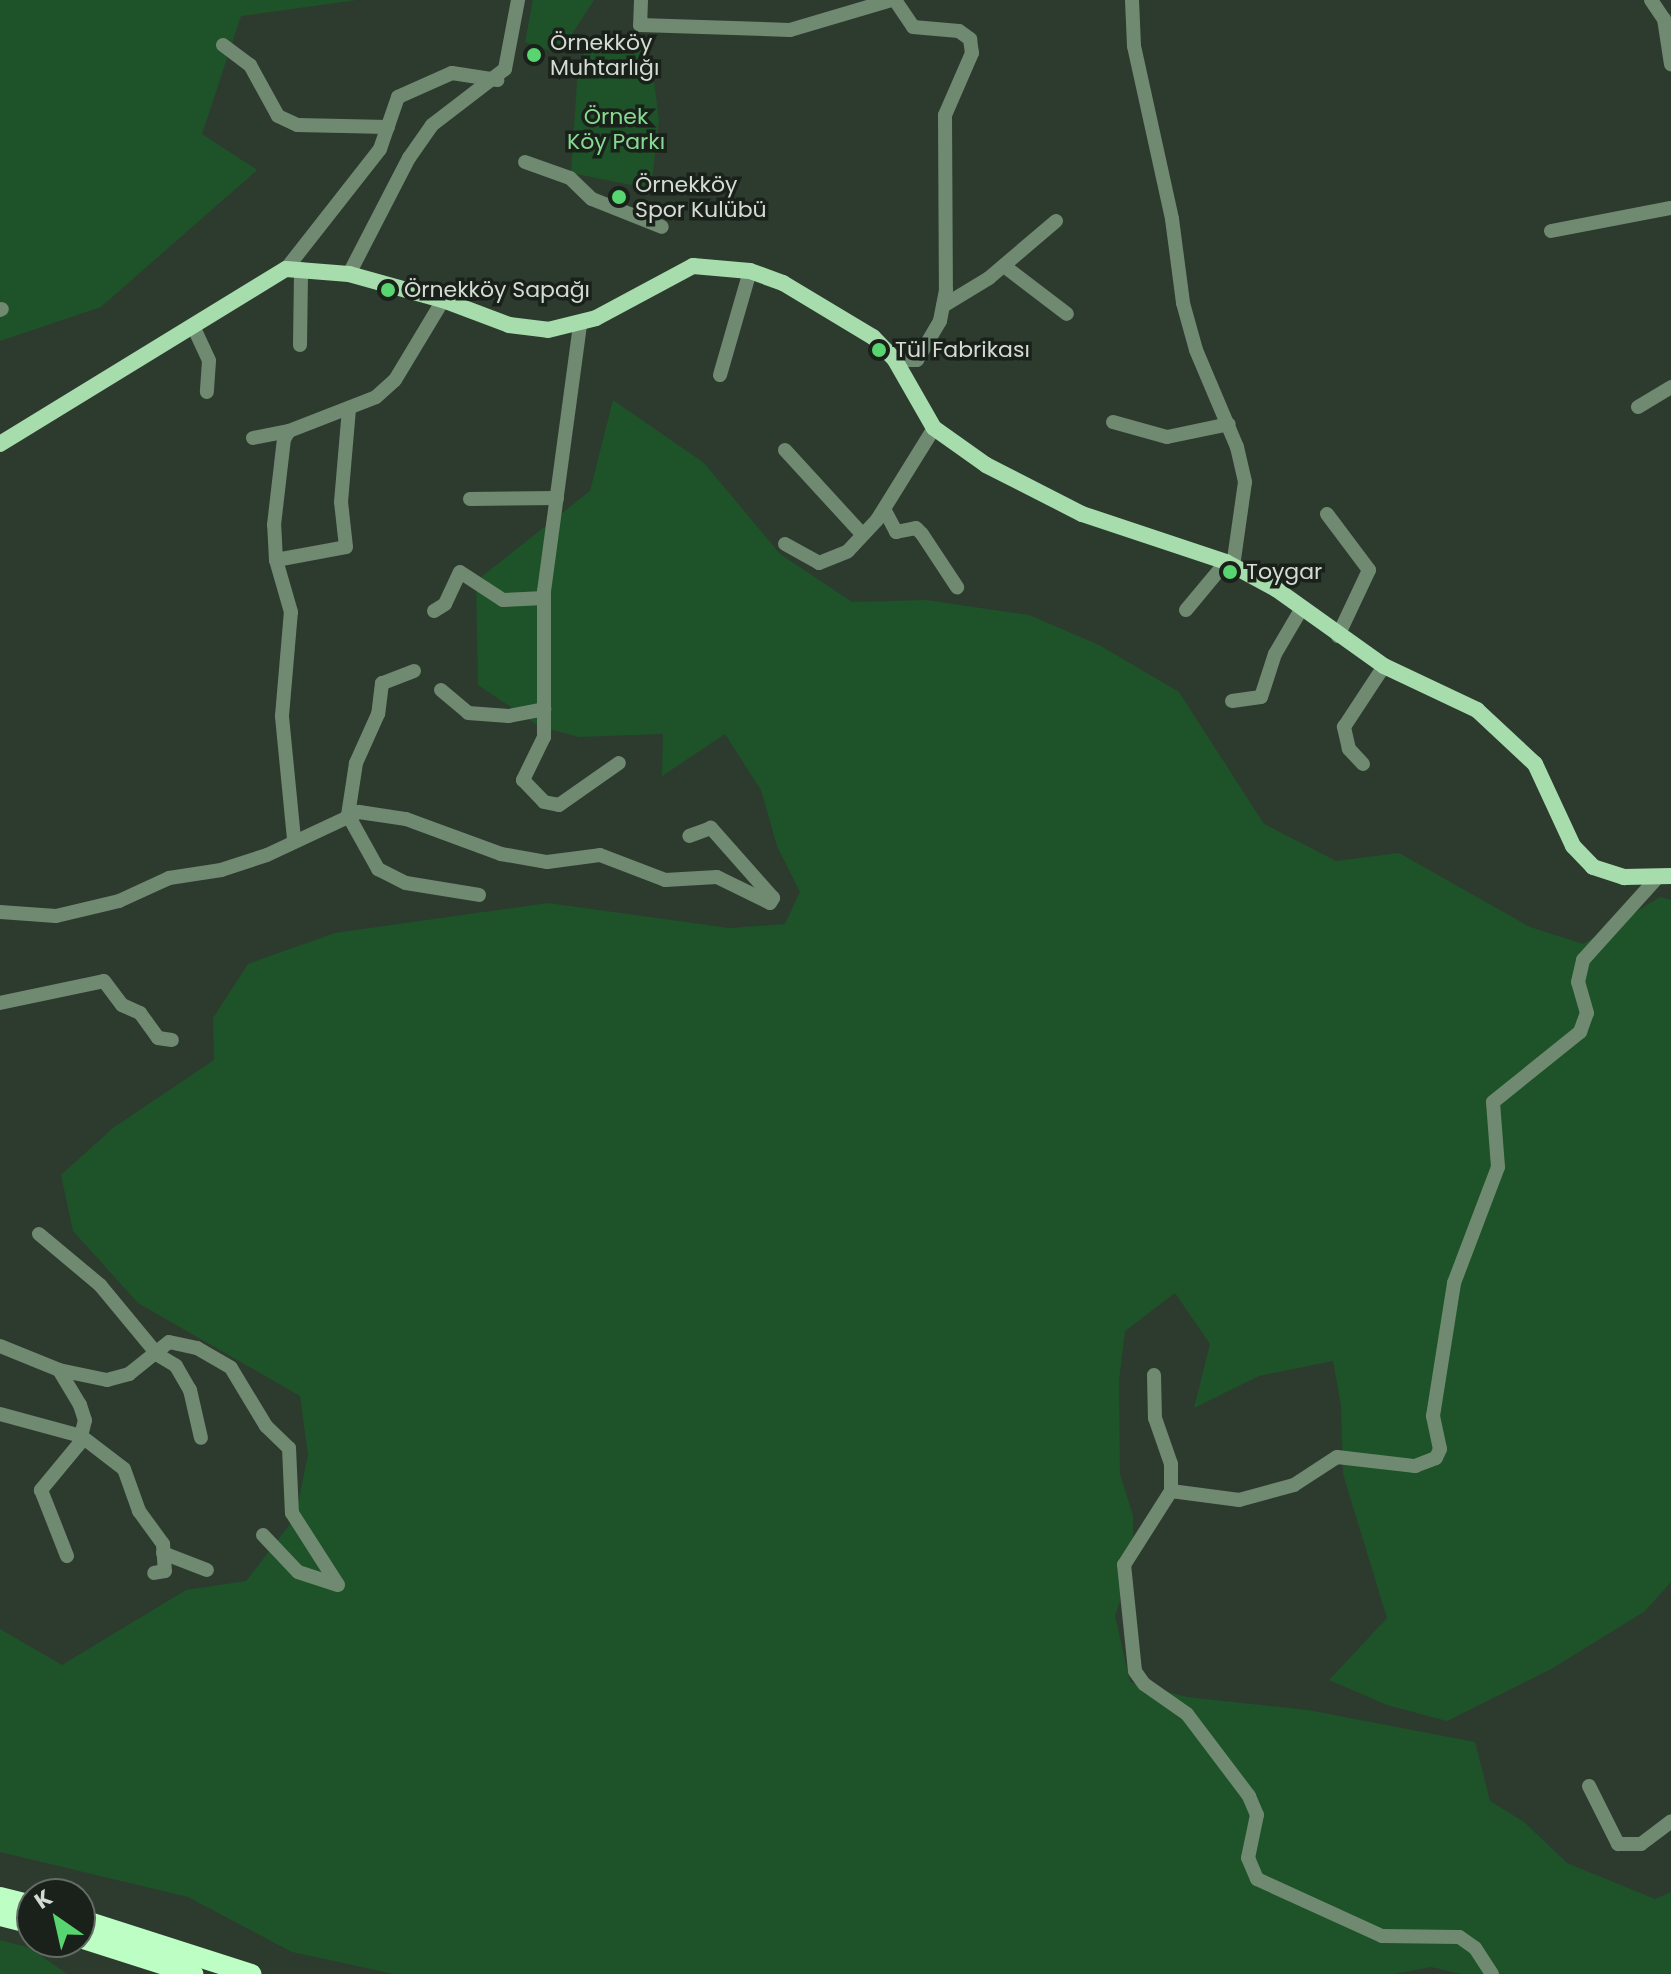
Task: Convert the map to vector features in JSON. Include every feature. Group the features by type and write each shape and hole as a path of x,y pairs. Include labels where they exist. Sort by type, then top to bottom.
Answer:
{"highway":[{"path":"96,1924 251,1974"},
{"path":"96,1943 193,1974"}],"main road":[{"path":"0,444 293,269 349,274 443,300 520,328 580,325 682,270 711,264 750,271 822,304 873,337 895,360 934,428 986,465 1082,514 1230,564 1302,608 1384,666 1477,710 1514,740 1544,778 1573,846 1586,862 1613,875 1665,876"}],"street":[{"path":"641,0 640,25 790,30 893,0 913,27 959,31 970,39 972,53 945,115 943,306 925,352 917,360 895,360"},
{"path":"1132,0 1134,46 1172,219 1183,303 1196,350 1229,424 1245,482 1230,564 1186,610"},
{"path":"1651,0 1664,19 1671,64"},
{"path":"349,274 409,158 432,125 497,80 505,69 516,4"},
{"path":"223,45 250,65 278,116 297,125 388,127"},
{"path":"300,345 293,269 380,149 392,103 423,82 452,73 497,80"},
{"path":"525,162 570,178 592,199 662,227"},
{"path":"1551,231 1671,208"},
{"path":"943,306 1004,266 1056,221"},
{"path":"1004,266 1067,314"},
{"path":"720,375 750,271"},
{"path":"253,438 289,431 376,397 395,380 443,300"},
{"path":"580,325 544,598 543,747 523,780 544,802 569,800 619,763"},
{"path":"193,326 209,361 207,392"},
{"path":"1638,407 1671,387"},
{"path":"276,560 346,547 341,502 349,408"},
{"path":"1113,422 1167,437 1229,424"},
{"path":"785,544 819,563 848,551 884,509 934,428"},
{"path":"289,431 274,525 276,560 291,612 282,716 294,839"},
{"path":"785,450 863,535"},
{"path":"470,499 557,498"},
{"path":"884,509 896,532 916,528 922,534 957,587"},
{"path":"1327,514 1369,570 1338,636"},
{"path":"434,611 445,604 460,572 503,600 544,598"},
{"path":"1232,701 1261,697 1275,654 1302,608"},
{"path":"1363,764 1349,749 1344,727 1384,666"},
{"path":"414,671 382,683 378,714 356,763 348,815 378,869 406,883 479,895"},
{"path":"441,690 468,713 509,716 544,709"},
{"path":"0,912 56,916 119,901 169,878 267,855 348,815 380,812 501,854 547,862 600,855 665,880 717,877 770,903 773,898 711,828 689,836"},
{"path":"1171,1491 1239,1500 1294,1485 1337,1457 1415,1466 1436,1458 1440,1449 1433,1416 1454,1283 1498,1167 1493,1102 1580,1032 1587,1013 1578,982 1583,960 1665,876"},
{"path":"0,1003 104,981 122,1005 140,1013 158,1038 172,1040"},
{"path":"39,1234 100,1285 154,1350 186,1378 201,1438"},
{"path":"0,1346 59,1370 107,1380 129,1374 154,1350 169,1342 197,1348 238,1377 266,1426 289,1448 292,1513 338,1585 298,1572 263,1535"},
{"path":"59,1370 80,1405 81,1436 41,1490 67,1556"},
{"path":"1154,1375 1155,1418 1171,1464 1171,1491 1124,1565 1133,1664 1144,1684 1187,1714 1249,1796 1257,1815 1248,1850 1252,1872 1263,1884 1329,1908 1382,1936 1459,1937 1475,1948 1492,1974"},
{"path":"0,1414 81,1436 124,1469 130,1494 163,1553 165,1571 154,1573"},
{"path":"163,1553 207,1570"},
{"path":"1589,1786 1618,1844 1641,1844 1671,1821"}],"green space":[{"path":"0,0 357,0 241,16 202,134 257,170 101,307 0,341"},
{"path":"533,0 594,0 559,54 525,42"},
{"name":"Örnek Köy Parkı","path":"587,42 636,43 651,58 659,120 651,189 571,173 577,81"},
{"path":"613,400 704,463 780,554 852,602 926,600 1029,615 1099,645 1179,692 1264,824 1336,861 1399,853 1530,927 1583,944 1660,897 1671,900 1671,1582 1645,1611 1553,1668 1447,1721 1387,1705 1329,1680 1387,1618 1343,1474 1341,1405 1333,1361 1259,1376 1194,1408 1210,1344 1175,1293 1125,1331 1119,1381 1120,1474 1133,1516 1133,1561 1115,1616 1130,1682 1187,1697 1308,1710 1475,1742 1490,1801 1524,1822 1567,1863 1655,1899 1671,1892 1671,1974 1461,1974 1431,1967 1394,1974 394,1974 292,1952 188,1897 0,1852 0,1629 62,1665 186,1590 246,1581 295,1518 308,1455 300,1396 138,1303 73,1231 61,1175 113,1128 214,1060 213,1018 248,964 335,933 548,903 729,928 785,924 800,892 777,846 761,790 725,734 662,776 663,734 579,737 539,726 478,685 476,581 590,491"},
{"path":"0,1940 16,1944 16,1958 44,1958 67,1974 0,1974"}],"place":[{"name":"Örnekköy Muhtarlığı","path":"534,55"},
{"name":"Örnekköy Spor Kulübü","path":"619,197"},
{"name":"Örnekköy Sapağı","path":"388,290"},
{"name":"Tül Fabrikası","path":"879,350"},
{"name":"Toygar","path":"1230,572"}]}
